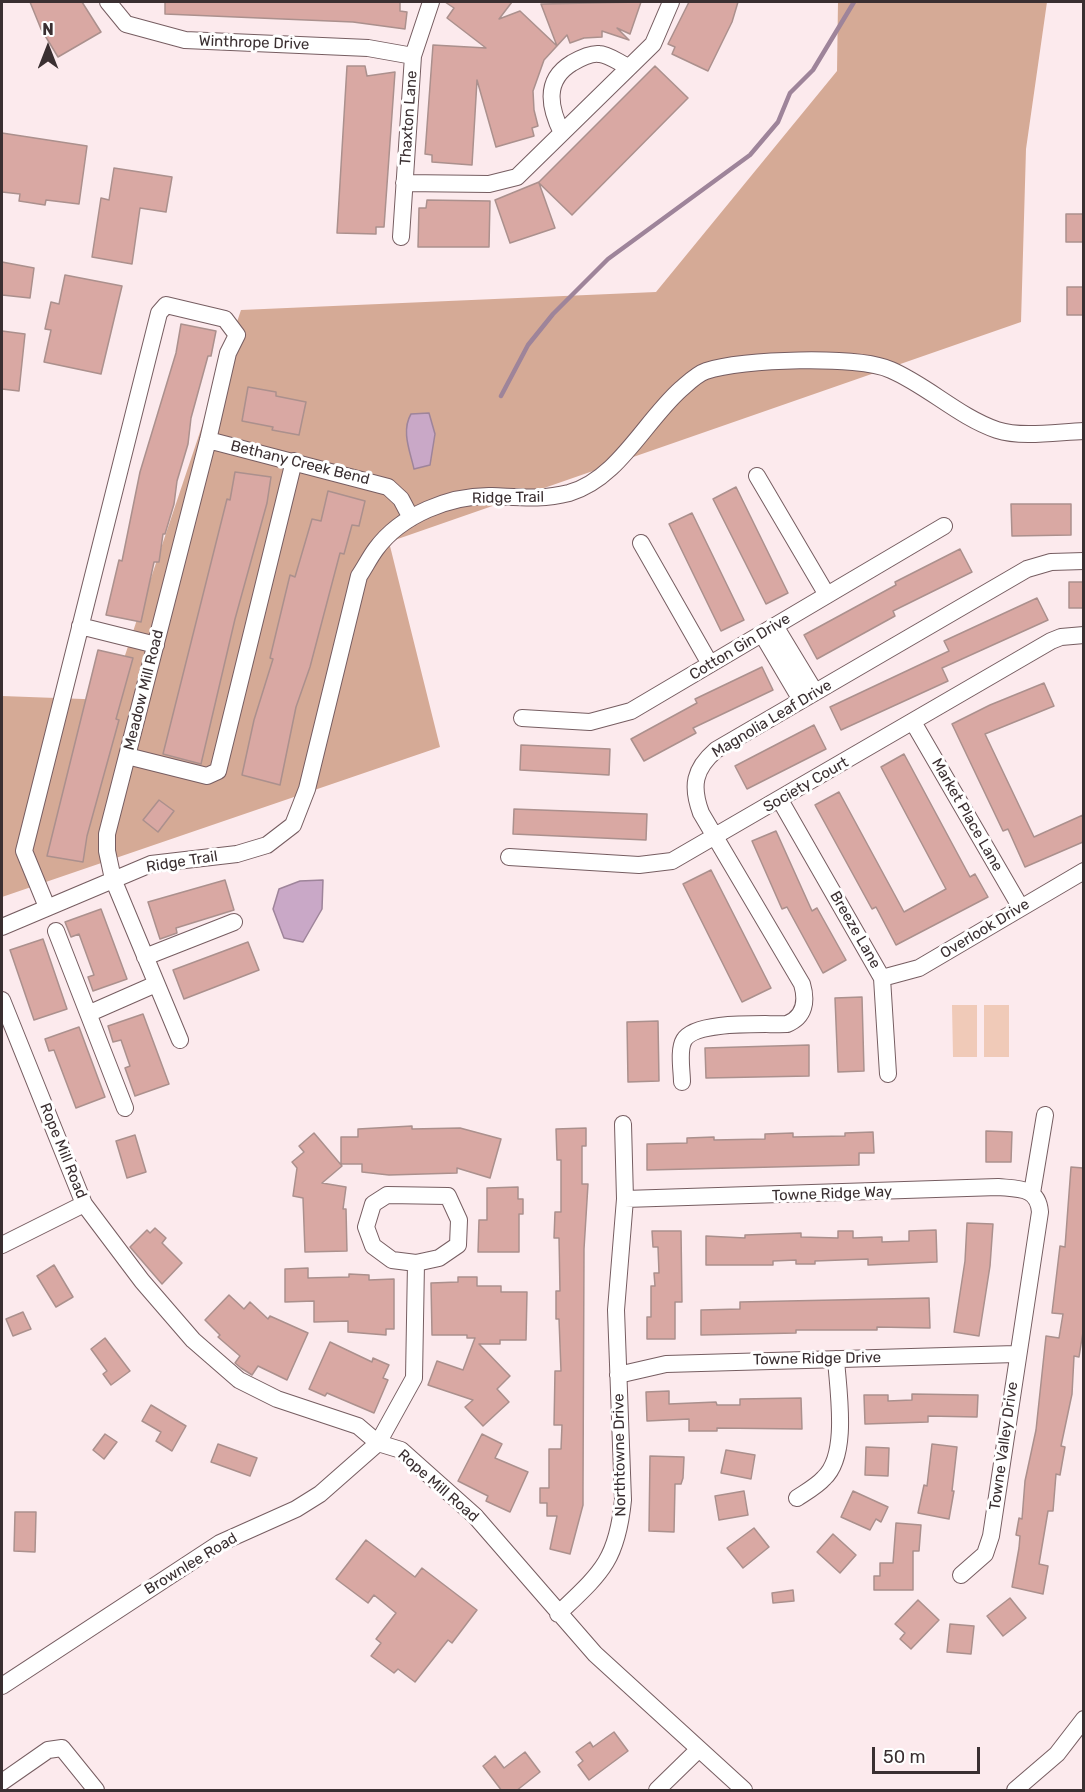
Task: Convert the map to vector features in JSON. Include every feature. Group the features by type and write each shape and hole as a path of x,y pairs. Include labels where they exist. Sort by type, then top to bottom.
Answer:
{"street":[{"name":"Winthrope Drive","path":"108,2 126,24 184,40 368,48 413,56"},
{"name":"Thaxton Lane","path":"401,237 413,56 430,2"},
{"path":"404,183 489,184 517,177 653,44 671,2"},
{"path":"562,133 552,113 552,90 560,70 579,58 600,54 629,68"},
{"name":"Meadow Mill Road","path":"80,626 162,308 166,305 225,319 237,335 228,353 208,440 107,834 107,851 113,879 180,1040"},
{"name":"Ridge Trail","path":"2,927 151,864 237,854 267,845 293,825 307,789 359,576 377,548 411,518 435,507 475,496 548,498 579,490 603,475 666,403 703,371 723,367 812,362 867,363 900,374 984,425 1000,431 1083,431"},
{"name":"Bethany Creek Bend","path":"208,440 388,487 401,499 411,518"},
{"path":"127,756 207,776 218,771 294,461"},
{"path":"757,476 827,595"},
{"name":"Cotton Gin Drive","path":"522,718 591,722 631,711 944,526"},
{"path":"641,543 710,664"},
{"name":"Magnolia Leaf Drive","path":"682,1082 684,1040 698,1028 787,1024 796,1021 804,1006 806,995 802,984 715,838 696,800 695,779 699,768 716,750 1027,569 1051,562 1083,561"},
{"path":"47,907 24,851 80,626 156,645"},
{"path":"768,630 808,696"},
{"name":"Society Court","path":"509,857 651,865 672,861 1051,641 1061,637 1083,635"},
{"name":"Market Place Lane","path":"913,722 1021,908"},
{"name":"Breeze Lane","path":"780,800 882,978 888,1074"},
{"name":"Overlook Drive","path":"882,978 919,968 1083,871"},
{"path":"146,957 234,922"},
{"path":"56,932 126,1108"},
{"path":"90,1013 156,984"},
{"name":"Rope Mill Road","path":"2,1000 84,1204 149,1290 193,1340 239,1380 277,1399 358,1425 378,1443 401,1450 475,1516 595,1654 744,1791"},
{"path":"1032,1192 1045,1115"},
{"path":"622,1124 625,1199"},
{"name":"Towne Ridge Way","path":"625,1199 717,1198 998,1186 1032,1192"},
{"name":"Towne Valley Drive","path":"961,1575 985,1554 991,1536 1016,1354 1040,1212 1039,1201 1032,1192"},
{"path":"387,1195 448,1196 459,1220 458,1245 439,1258 416,1263 392,1260 373,1245 366,1227 373,1204 387,1195"},
{"name":"Northtowne Drive","path":"558,1614 594,1580 609,1561 617,1542 623,1500 616,1310 625,1199"},
{"path":"2,1245 84,1204"},
{"name":"Brownlee Road","path":"2,1686 220,1544 296,1509 320,1494 378,1443 414,1378 416,1263"},
{"name":"Towne Ridge Drive","path":"618,1375 666,1364 1016,1354"},
{"path":"797,1498 825,1478 837,1456 839,1413 836,1359"},
{"path":"1015,1791 1057,1754 1083,1719"},
{"path":"6,1791 2,1783 48,1750 62,1748 96,1791"},
{"path":"657,1791 698,1750"}],"shaded area":[{"path":"838,2 1047,2 1026,149 1021,322 389,542 440,747 2,897 2,696 110,700 241,310 656,292 837,71"},
{"path":"429,413 435,434 430,465 414,469 406,434 408,421 411,414"},
{"path":"323,880 322,909 303,942 284,938 273,909 279,889 300,881"},
{"path":"952,1005 977,1005 977,1057 953,1057"},
{"path":"984,1005 1009,1005 1009,1057 984,1057"}],"building":[{"path":"30,2 82,2 101,32 58,57 41,29"},
{"path":"165,2 400,2 400,11 407,12 405,29 353,22 165,14"},
{"path":"445,2 512,2 499,19 520,11 557,46 544,60 533,91 538,126 532,128 534,136 496,147 477,80 472,165 432,162 432,155 425,154 433,45 486,48 447,18 454,8"},
{"path":"641,2 630,34 617,28 629,40 602,31 602,37 584,38 570,43 567,35 557,46 541,4"},
{"path":"689,2 738,2 732,22 708,71 672,54 675,47 668,44"},
{"path":"347,66 365,66 367,76 395,72 384,227 376,227 376,234 337,233"},
{"path":"655,66 688,98 572,215 539,183 555,228 510,243 495,200 539,182"},
{"path":"2,133 87,146 79,204 46,200 45,205 19,201 20,194 2,192"},
{"path":"114,168 172,177 166,212 140,208 132,264 92,257 101,198 109,200"},
{"path":"427,200 490,201 489,247 418,247 419,208 426,208"},
{"path":"1066,214 1083,214 1083,242 1066,242"},
{"path":"2,262 34,268 30,298 2,295"},
{"path":"65,275 122,286 101,374 44,362 51,330 45,329 51,302 59,304"},
{"path":"1067,287 1083,287 1083,315 1067,315"},
{"path":"181,324 216,331 211,356 208,356 191,418 188,444 177,481 174,504 165,534 163,534 159,562 154,562 141,622 106,615 119,560 122,561 140,472 176,353"},
{"path":"2,331 25,334 19,391 2,389"},
{"path":"248,387 276,392 276,396 306,402 299,435 242,421"},
{"path":"235,472 271,477 267,503 235,619 201,764 163,754 227,499 230,500"},
{"path":"736,487 788,593 766,604 713,499"},
{"path":"328,491 365,501 359,526 352,525 344,554 340,553 310,667 296,707 280,785 242,775 254,720 273,659 270,658 290,575 295,577 312,519 321,521"},
{"path":"1011,504 1071,504 1071,535 1012,536"},
{"path":"692,513 744,620 721,631 669,524"},
{"path":"960,549 972,572 893,611 895,616 817,659 804,635 896,585 895,582"},
{"path":"1069,582 1083,582 1083,608 1069,608"},
{"path":"1037,598 1048,620 942,668 948,681 841,730 830,707 949,651 944,641"},
{"path":"98,650 133,658 116,719 119,720 87,836 83,862 47,856"},
{"path":"762,667 773,690 693,728 696,733 644,761 631,739 697,703 695,699"},
{"path":"1044,683 1054,706 985,734 1034,837 1083,815 1083,842 1025,867 1008,829 1003,831 952,724 990,705"},
{"path":"814,725 826,749 747,789 735,766"},
{"path":"521,745 610,749 609,775 520,770"},
{"path":"904,754 970,877 975,874 988,897 896,945 876,907 872,909 815,805 839,792 904,912 946,889 881,767"},
{"path":"159,800 174,811 158,832 143,820"},
{"path":"514,809 647,814 646,840 513,834"},
{"path":"776,831 812,911 817,908 846,960 823,973 787,907 782,909 752,841"},
{"path":"711,870 771,988 742,1002 683,884"},
{"path":"225,880 234,910 176,928 177,933 160,939 148,902"},
{"path":"101,909 127,979 93,991 88,977 94,975 79,934 71,937 65,922"},
{"path":"43,939 67,1009 34,1020 10,950"},
{"path":"248,942 259,970 184,999 173,970"},
{"path":"862,997 864,1071 838,1072 835,998"},
{"path":"143,1014 169,1084 135,1096 125,1068 130,1066 121,1040 113,1042 108,1026"},
{"path":"658,1021 659,1081 628,1082 627,1022"},
{"path":"79,1027 105,1097 76,1108 54,1050 49,1051 45,1039"},
{"path":"809,1045 809,1076 706,1078 705,1048"},
{"path":"412,1126 412,1129 460,1128 501,1139 490,1178 457,1168 457,1173 389,1175 362,1172 362,1164 341,1164 341,1137 358,1137 358,1129"},
{"path":"586,1128 586,1146 582,1146 582,1184 588,1184 584,1249 583,1505 570,1554 550,1549 557,1516 547,1516 547,1503 540,1503 540,1488 549,1488 549,1449 561,1449 562,1425 554,1425 555,1371 561,1371 559,1319 556,1319 556,1291 560,1291 559,1238 554,1238 555,1212 561,1212 561,1160 557,1160 556,1129"},
{"path":"986,1131 1012,1132 1011,1162 986,1162"},
{"path":"873,1132 874,1153 859,1153 859,1165 647,1170 647,1144 687,1143 687,1138 765,1139 765,1134 793,1133 793,1137 845,1136 845,1133"},
{"path":"314,1133 342,1166 322,1183 346,1187 343,1209 346,1209 347,1251 305,1252 303,1198 293,1196 297,1168 292,1162 304,1152 299,1146"},
{"path":"135,1135 146,1172 127,1178 116,1141"},
{"path":"1071,1167 1083,1168 1083,1332 1079,1357 1074,1356 1072,1394 1061,1446 1065,1447 1060,1475 1056,1474 1053,1511 1048,1511 1039,1564 1048,1566 1043,1594 1012,1587 1020,1536 1016,1535 1019,1518 1022,1519 1025,1481 1036,1430 1046,1336 1059,1338 1063,1314 1052,1313 1060,1246 1065,1247"},
{"path":"518,1187 518,1199 523,1199 523,1214 519,1214 519,1252 478,1252 479,1220 487,1220 487,1188"},
{"path":"967,1223 993,1224 990,1266 979,1336 954,1332 965,1261"},
{"path":"155,1228 166,1238 162,1243 182,1263 162,1284 130,1247 147,1230 150,1233"},
{"path":"936,1230 937,1262 868,1265 868,1259 815,1261 815,1264 796,1264 796,1260 773,1261 773,1265 706,1265 706,1236 745,1238 745,1235 801,1233 801,1237 838,1238 838,1231 853,1231 853,1238 882,1237 882,1242 909,1241 909,1231"},
{"path":"652,1231 681,1231 682,1302 675,1302 675,1339 647,1339 647,1317 651,1317 651,1286 655,1286 654,1273 659,1273 658,1247 653,1247"},
{"path":"54,1265 73,1297 56,1307 37,1276"},
{"path":"308,1268 308,1278 349,1277 349,1274 369,1275 369,1280 394,1279 394,1329 386,1329 386,1335 348,1332 348,1321 314,1322 314,1301 285,1302 285,1269"},
{"path":"458,1277 477,1277 477,1286 501,1286 501,1292 527,1292 526,1340 500,1340 500,1344 479,1344 510,1376 497,1389 509,1402 483,1426 465,1407 473,1400 428,1385 437,1361 463,1370 475,1338 467,1338 467,1335 432,1335 431,1283 458,1282"},
{"path":"229,1295 244,1309 250,1302 268,1319 270,1316 308,1333 287,1380 258,1366 252,1375 241,1368 235,1363 240,1356 218,1337 220,1335 205,1320"},
{"path":"929,1298 930,1328 877,1327 877,1330 796,1330 796,1333 701,1335 701,1310 740,1309 740,1302"},
{"path":"23,1312 31,1329 13,1336 6,1319"},
{"path":"105,1338 130,1371 111,1385 103,1374 107,1371 91,1349"},
{"path":"330,1342 372,1362 373,1358 389,1365 383,1378 388,1380 374,1413 327,1393 325,1396 309,1389"},
{"path":"669,1391 669,1404 716,1402 717,1405 740,1405 740,1399 801,1398 802,1429 717,1428 717,1431 689,1431 689,1419 647,1421 646,1392"},
{"path":"912,1394 978,1395 977,1417 928,1416 928,1422 865,1424 864,1395 888,1395 888,1401 912,1400"},
{"path":"151,1405 186,1426 172,1451 156,1441 161,1432 142,1421"},
{"path":"105,1434 117,1442 104,1459 93,1450"},
{"path":"482,1434 502,1444 495,1458 528,1472 510,1512 486,1501 488,1496 458,1481"},
{"path":"218,1444 257,1458 250,1476 211,1462"},
{"path":"932,1444 957,1447 952,1491 954,1491 949,1519 918,1513 924,1485 927,1486"},
{"path":"866,1447 889,1448 888,1476 865,1475"},
{"path":"726,1450 755,1455 751,1479 721,1473"},
{"path":"650,1456 684,1457 681,1484 675,1484 674,1532 649,1531"},
{"path":"744,1491 748,1515 719,1520 715,1496"},
{"path":"853,1491 888,1507 881,1522 876,1519 870,1530 841,1517"},
{"path":"15,1512 36,1512 35,1552 14,1551"},
{"path":"896,1523 921,1525 919,1551 913,1551 913,1590 874,1590 874,1576 880,1576 880,1563 893,1563"},
{"path":"754,1528 769,1547 743,1568 727,1548"},
{"path":"833,1534 856,1555 840,1573 817,1552"},
{"path":"366,1540 415,1577 422,1568 477,1610 452,1643 448,1640 415,1682 398,1669 394,1673 371,1656 381,1643 376,1639 396,1613 374,1595 368,1603 336,1579"},
{"path":"793,1590 794,1601 773,1603 772,1593"},
{"path":"1010,1598 1026,1618 1003,1636 987,1616"},
{"path":"918,1600 939,1620 911,1649 900,1639 905,1633 895,1624"},
{"path":"950,1624 974,1626 971,1654 947,1652"},
{"path":"614,1732 628,1751 589,1780 578,1765 583,1761 576,1752 590,1742 593,1747"},
{"path":"525,1752 540,1772 516,1791 502,1791 483,1766 495,1756 504,1768"}],"waterway":[{"path":"501,396 528,345 553,314 608,259 750,155 778,122 790,93 813,70 854,2"}]}
